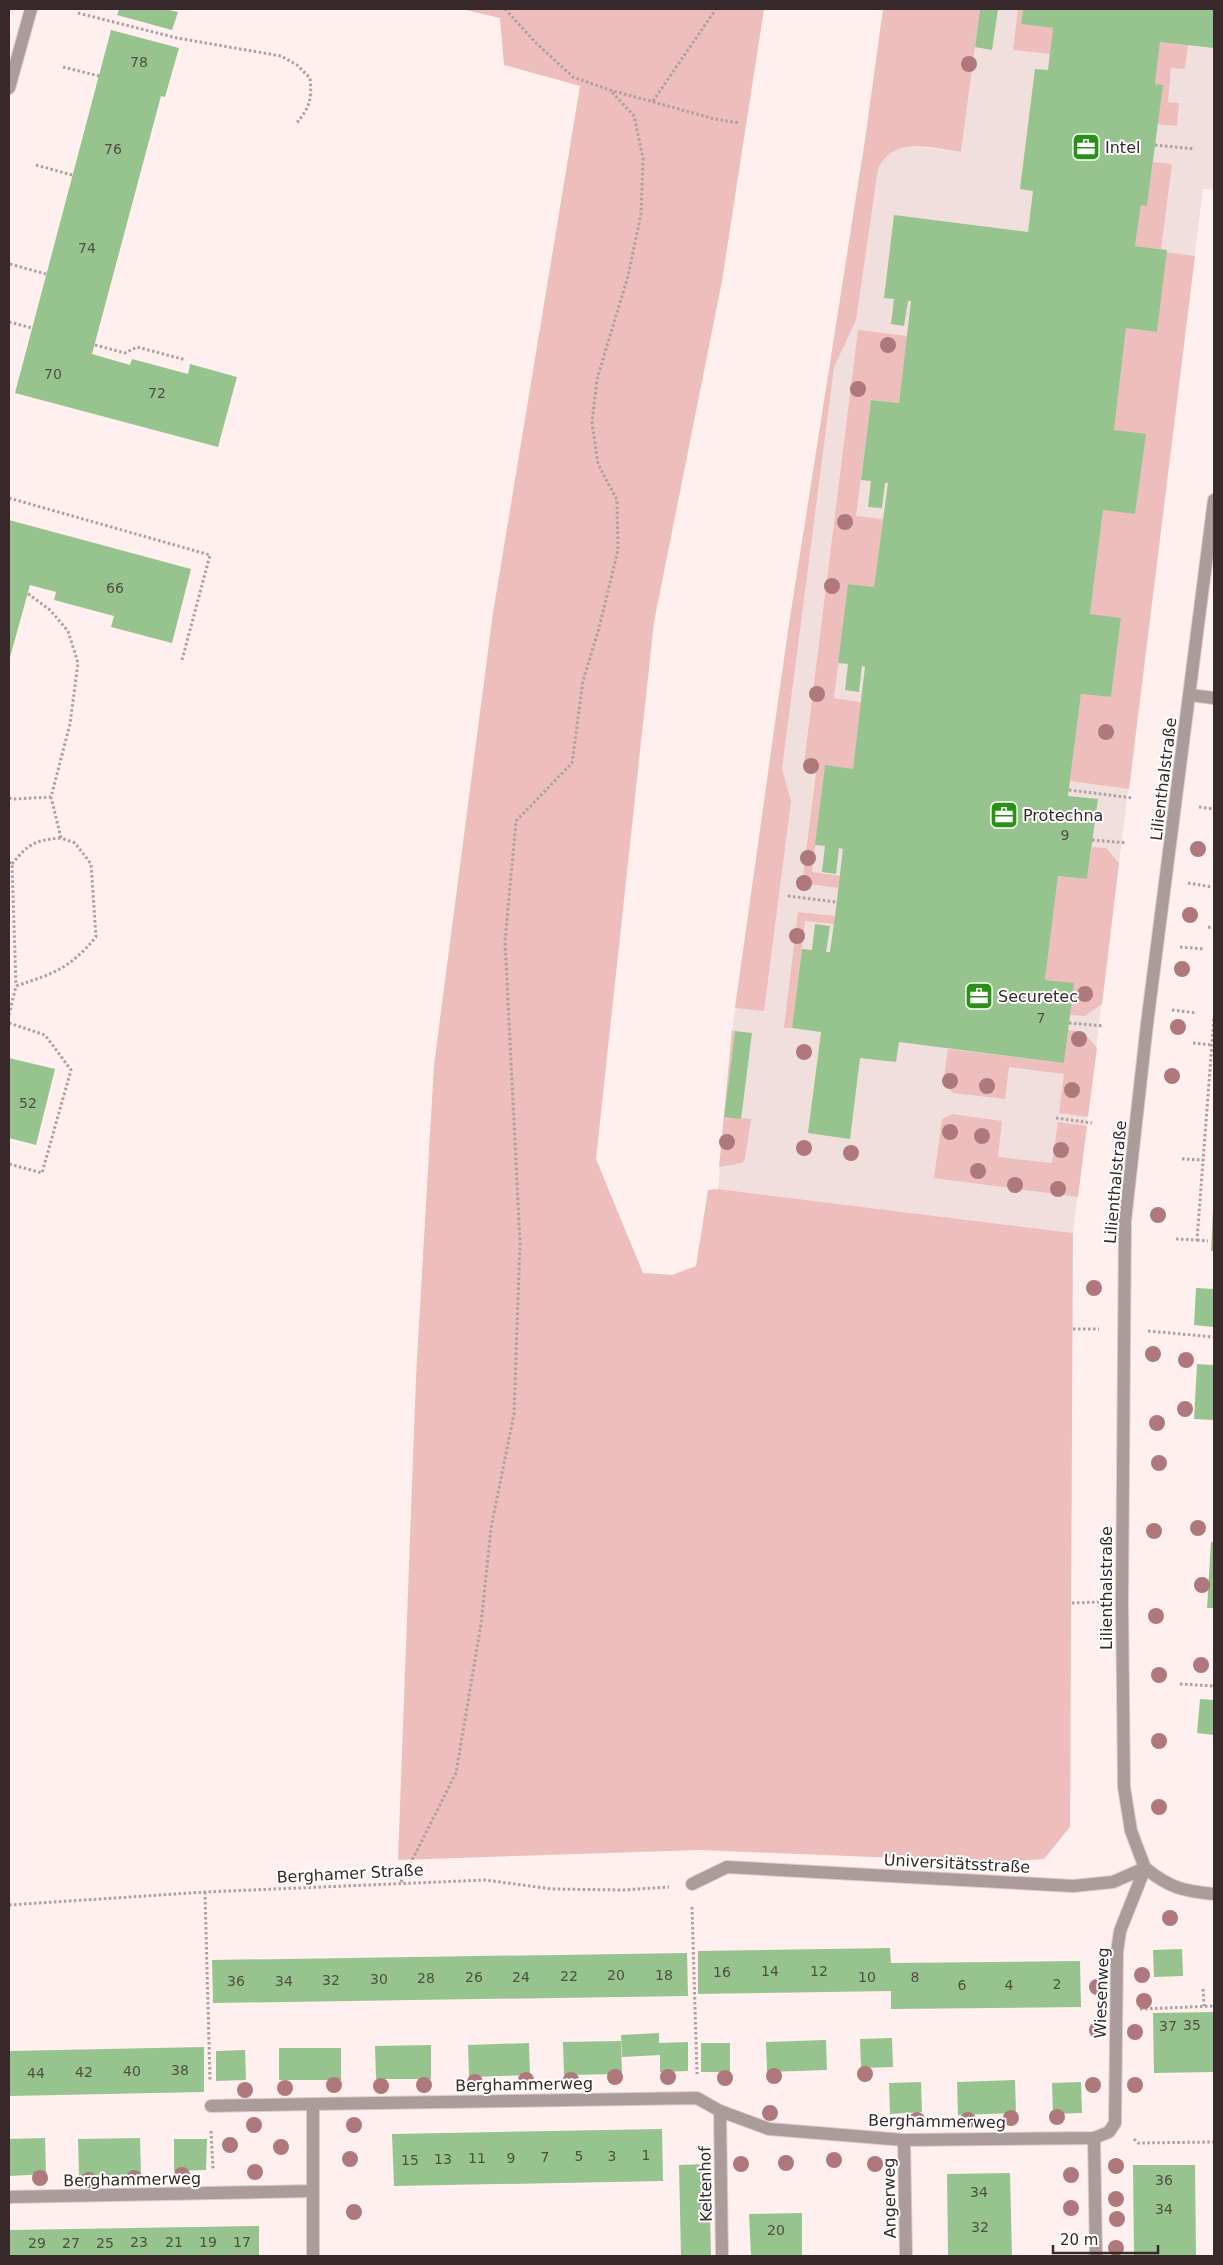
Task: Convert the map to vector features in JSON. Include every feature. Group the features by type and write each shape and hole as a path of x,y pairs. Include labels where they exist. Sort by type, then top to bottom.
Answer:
{"street":[{"path":"9,88 31,9"},
{"name":"Lilienthalstraße","path":"1145,1868 1130,1831 1124,1787 1122,1602 1125,1221 1214,500"},
{"path":"1190,695 1214,698"},
{"name":"Universitätsstraße","path":"692,1884 727,1867 1073,1886 1113,1882 1145,1868"},
{"path":"1145,1868 1161,1881 1183,1890 1214,1894"},
{"name":"Wiesenweg","path":"1115,2123 1117,1952 1120,1931 1145,1868"},
{"name":"Berghammerweg","path":"211,2106 697,2098 720,2111 769,2130 904,2140 1094,2138"},
{"path":"313,2104 313,2256"},
{"name":"Keltenhof","path":"720,2111 722,2256"},
{"path":"1096,2256 1094,2138 1109,2132 1115,2123"},
{"name":"Angerweg","path":"904,2140 906,2256"},
{"name":"Berghammerweg","path":"9,2197 313,2191"}],"path":[{"path":"505,9 536,43 573,78 715,119 740,123"},
{"path":"653,101 716,9"},
{"path":"78,13 177,38 281,56 298,65 310,78 312,97 304,114 296,124"},
{"path":"64,67 99,76"},
{"path":"401,1882 456,1773 481,1624 491,1528 514,1414 520,1243 505,941 516,821 572,763 583,681 599,628 618,550 617,500 598,464 592,423 597,379 628,276 641,214 643,158 634,116 610,90"},
{"path":"1155,145 1195,149"},
{"path":"36,165 72,175"},
{"path":"10,264 46,274"},
{"path":"9,322 32,328"},
{"path":"95,345 125,353 137,347 186,360"},
{"path":"9,498 210,556 182,660"},
{"path":"28,593 50,610 68,631 78,663 70,724 51,797 61,838"},
{"path":"1069,790 1133,798"},
{"path":"9,798 51,797"},
{"path":"9,1015 16,986 10,863 26,846 44,839 61,838 76,843 91,864 96,937 79,957 54,974 16,986"},
{"path":"1092,840 1127,843"},
{"path":"788,896 836,902"},
{"path":"1208,927 1214,928"},
{"path":"1197,1240 1214,1017"},
{"path":"9,1023 45,1034 71,1070 42,1173 9,1164"},
{"path":"1069,1023 1104,1026"},
{"path":"1193,1043 1212,1045"},
{"path":"1056,1118 1092,1123"},
{"path":"1182,1159 1203,1160"},
{"path":"1176,1239 1208,1241"},
{"path":"1124,1330 1214,1337"},
{"path":"1180,1684 1214,1686"},
{"name":"Berghamer Straße","path":"9,1905 401,1882 485,1880 552,1889 623,1890 692,1884"},
{"path":"205,1892 213,2193"},
{"path":"692,1899 697,2098"},
{"path":"1203,1989 1204,2006"},
{"path":"1117,2010 1214,2006"},
{"path":"1115,2123 1138,2143 1214,2142"}],"shaded area":[{"path":"462,9 764,9 722,281 654,622 596,1159 643,1273 672,1275 696,1266 708,1190 718,1189 1073,1233 1070,1827 1044,1859 995,1862 699,1850 398,1860 416,1377 434,1065 493,613 580,86 504,65 500,18"},
{"path":"883,9 980,9 961,152 914,146 903,148 893,151 885,158 878,169 856,320 834,367 782,769 791,801 764,1011 735,1008 788,631 865,140"},
{"path":"980,9 1214,9 1214,190 1203,189 1073,1233 718,1189 732,1030 788,631 865,140 961,152"},
{"path":"1018,9 1023,9 1021,24 1053,28 1050,54 1013,50"},
{"path":"1160,42 1188,45 1185,69 1171,68 1168,102 1179,103 1177,126 1157,124 1162,85 1155,84"},
{"path":"1153,162 1172,164 1161,249 1135,246 1141,205 1147,205"},
{"path":"1166,252 1195,256 1129,789 1070,781 1081,694 1111,697 1121,618 1090,614 1103,510 1135,514 1145,435 1114,430 1126,328 1157,332"},
{"path":"858,330 907,336 899,403 871,400 856,516 883,519 874,587 848,584 834,698 861,702 853,769 825,766 812,872 840,876 838,888 802,883 817,766 804,764"},
{"path":"1092,847 1106,848 1119,863 1102,1004 1085,1016 1070,1015 1073,983 1045,980 1058,876 1087,879"},
{"path":"798,912 835,916 834,924 805,921 792,1028 784,1028"},
{"path":"732,1030 735,1031 724,1117 751,1119 745,1159 742,1163 719,1167"},
{"path":"1068,1030 1083,1032 1097,1048 1088,1117 1059,1113 1064,1074 1009,1067 1005,1099 953,1093 943,1084 948,1049 1064,1063"},
{"path":"953,1114 1002,1121 998,1157 1052,1163 1058,1122 1087,1126 1078,1197 934,1178 942,1119"}],"building":[{"path":"119,9 165,9 178,12 172,30 117,15"},
{"path":"980,9 998,9 992,50 975,47"},
{"path":"1023,9 1214,9 1214,48 1160,42 1155,84 1163,85 1147,206 1141,205 1135,246 1167,250 1157,332 1126,328 1114,430 1146,434 1135,514 1103,510 1090,614 1121,618 1111,697 1081,694 1068,796 1098,799 1087,879 1058,876 1045,980 1074,983 1064,1063 899,1042 896,1062 860,1058 850,1139 808,1133 821,1032 792,1028 802,949 812,950 815,924 830,926 826,952 830,952 835,916 843,849 839,848 836,874 822,872 825,846 815,845 825,765 853,769 865,667 862,666 859,692 845,690 848,664 838,663 848,584 874,587 888,483 885,483 882,508 868,507 871,481 861,480 871,400 899,403 911,301 908,301 904,326 891,324 894,299 884,298 894,215 1028,232 1033,191 1020,189 1035,69 1048,70 1053,28 1021,24"},
{"path":"111,30 179,48 165,97 161,96 92,354 130,365 132,359 188,374 190,364 237,377 218,447 15,393"},
{"path":"9,520 191,569 172,643 111,627 114,616 54,600 56,592 30,585 9,661"},
{"path":"735,1031 752,1033 741,1119 724,1117"},
{"path":"9,1058 55,1069 36,1145 9,1138"},
{"path":"1213,1211 1214,1251 1211,1251"},
{"path":"1196,1288 1214,1289 1214,1327 1194,1325"},
{"path":"1197,1364 1214,1365 1214,1420 1194,1419"},
{"path":"1211,1542 1214,1542 1214,1608 1207,1608"},
{"path":"1200,1699 1214,1700 1214,1735 1197,1733"},
{"path":"890,1948 891,1963 1080,1961 1081,2007 891,2009 891,1991 698,1994 698,1951"},
{"path":"1182,1949 1183,1976 1154,1977 1153,1950"},
{"path":"687,1953 688,1996 213,2003 212,1960"},
{"path":"1214,2012 1214,2072 1154,2073 1153,2013"},
{"path":"659,2033 659,2043 688,2042 688,2071 660,2072 660,2055 622,2057 621,2035"},
{"path":"892,2038 893,2067 861,2068 860,2039"},
{"path":"826,2040 827,2070 767,2072 766,2042"},
{"path":"621,2041 622,2074 564,2075 563,2042"},
{"path":"529,2043 530,2075 469,2077 468,2045"},
{"path":"701,2043 730,2043 730,2072 701,2072"},
{"path":"431,2045 431,2079 376,2079 375,2046"},
{"path":"204,2047 204,2092 9,2096 9,2051"},
{"path":"279,2048 341,2048 341,2080 279,2080"},
{"path":"245,2050 246,2080 216,2081 216,2051"},
{"path":"1015,2080 1016,2113 958,2115 957,2082"},
{"path":"921,2082 922,2112 890,2114 889,2083"},
{"path":"1081,2082 1082,2113 1053,2114 1052,2083"},
{"path":"662,2129 663,2181 394,2186 392,2134"},
{"path":"45,2138 46,2174 9,2176 9,2139"},
{"path":"140,2138 141,2175 79,2176 78,2139"},
{"path":"174,2139 207,2139 206,2170 174,2171"},
{"path":"709,2164 711,2256 681,2256 679,2165"},
{"path":"1133,2165 1195,2165 1196,2256 1134,2256"},
{"path":"1010,2173 1012,2256 948,2256 947,2174"},
{"path":"802,2213 802,2256 751,2256 749,2214"},
{"path":"259,2226 259,2256 9,2256 9,2230"}],"place":[{"name":"Intel","path":"1086,147"},
{"name":"Protechna","path":"1004,815"},
{"name":"Securetec","path":"979,996"}]}
